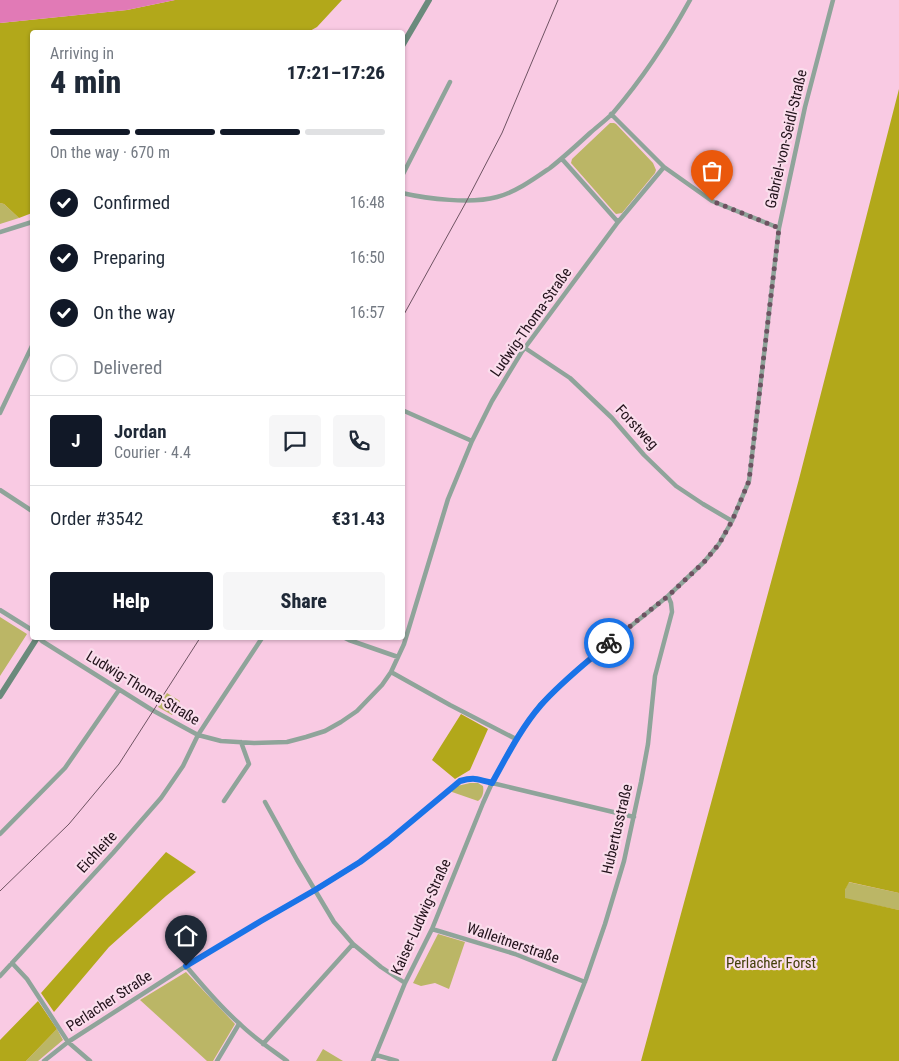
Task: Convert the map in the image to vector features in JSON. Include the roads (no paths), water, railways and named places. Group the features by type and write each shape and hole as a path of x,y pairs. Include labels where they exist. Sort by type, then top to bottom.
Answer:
{"main road":[{"path":"405,41 429,0"},
{"path":"0,696 37,640"}],"street":[{"path":"405,194 469,200 492,198 516,190 542,173 562,158 611,114 655,58 690,0"},
{"name":"Gabriel-von-Seidl-Straße","path":"492,783 516,739 540,705 579,668 668,596 704,562 719,544 732,521 749,481 779,228 805,107 833,0"},
{"path":"405,170 450,82"},
{"path":"611,114 664,167 712,201 779,228"},
{"path":"562,158 618,222"},
{"name":"Ludwig-Thoma-Straße","path":"41,640 154,711 198,735 221,741 287,742 325,731 357,711 371,698 391,672 404,644 448,498 472,441 492,401 525,348 618,222 664,167"},
{"path":"0,232 30,223"},
{"name":"Forstweg","path":"525,348 570,378 612,418 644,455 676,486 732,521"},
{"path":"0,413 30,350"},
{"path":"405,411 472,441"},
{"path":"0,490 30,511"},
{"name":"Hubertusstraße","path":"554,1061 585,982 624,861 648,744 655,676 672,612 668,596"},
{"path":"0,610 30,629"},
{"name":"Eichleite","path":"0,976 162,798 183,766 198,735 261,640"},
{"path":"349,640 398,657"},
{"path":"391,672 516,739"},
{"path":"0,834 64,768 119,690"},
{"path":"224,801 249,764 241,742"},
{"name":"Perlacher Straße","path":"44,1061 68,1042 186,966 360,862 460,781 477,778 634,818"},
{"name":"Kaiser-Ludwig-Straße","path":"373,1061 406,983 432,929 492,783"},
{"path":"265,802 334,922 353,944 381,967 406,983"},
{"name":"Walleitnerstraße","path":"432,929 514,954 585,982"},
{"path":"263,1044 353,944"},
{"path":"12,963 27,979 68,1042 90,1061"},
{"path":"186,966 239,1024 286,1061"},
{"path":"217,1061 239,1024"},
{"path":"376,1055 397,1061"}],"tram line":[{"path":"405,313 502,133 558,0"},
{"path":"0,891 69,824 119,764 199,640"}],"park label":[{"name":"Perlacher Forst","path":"771,963"}]}
